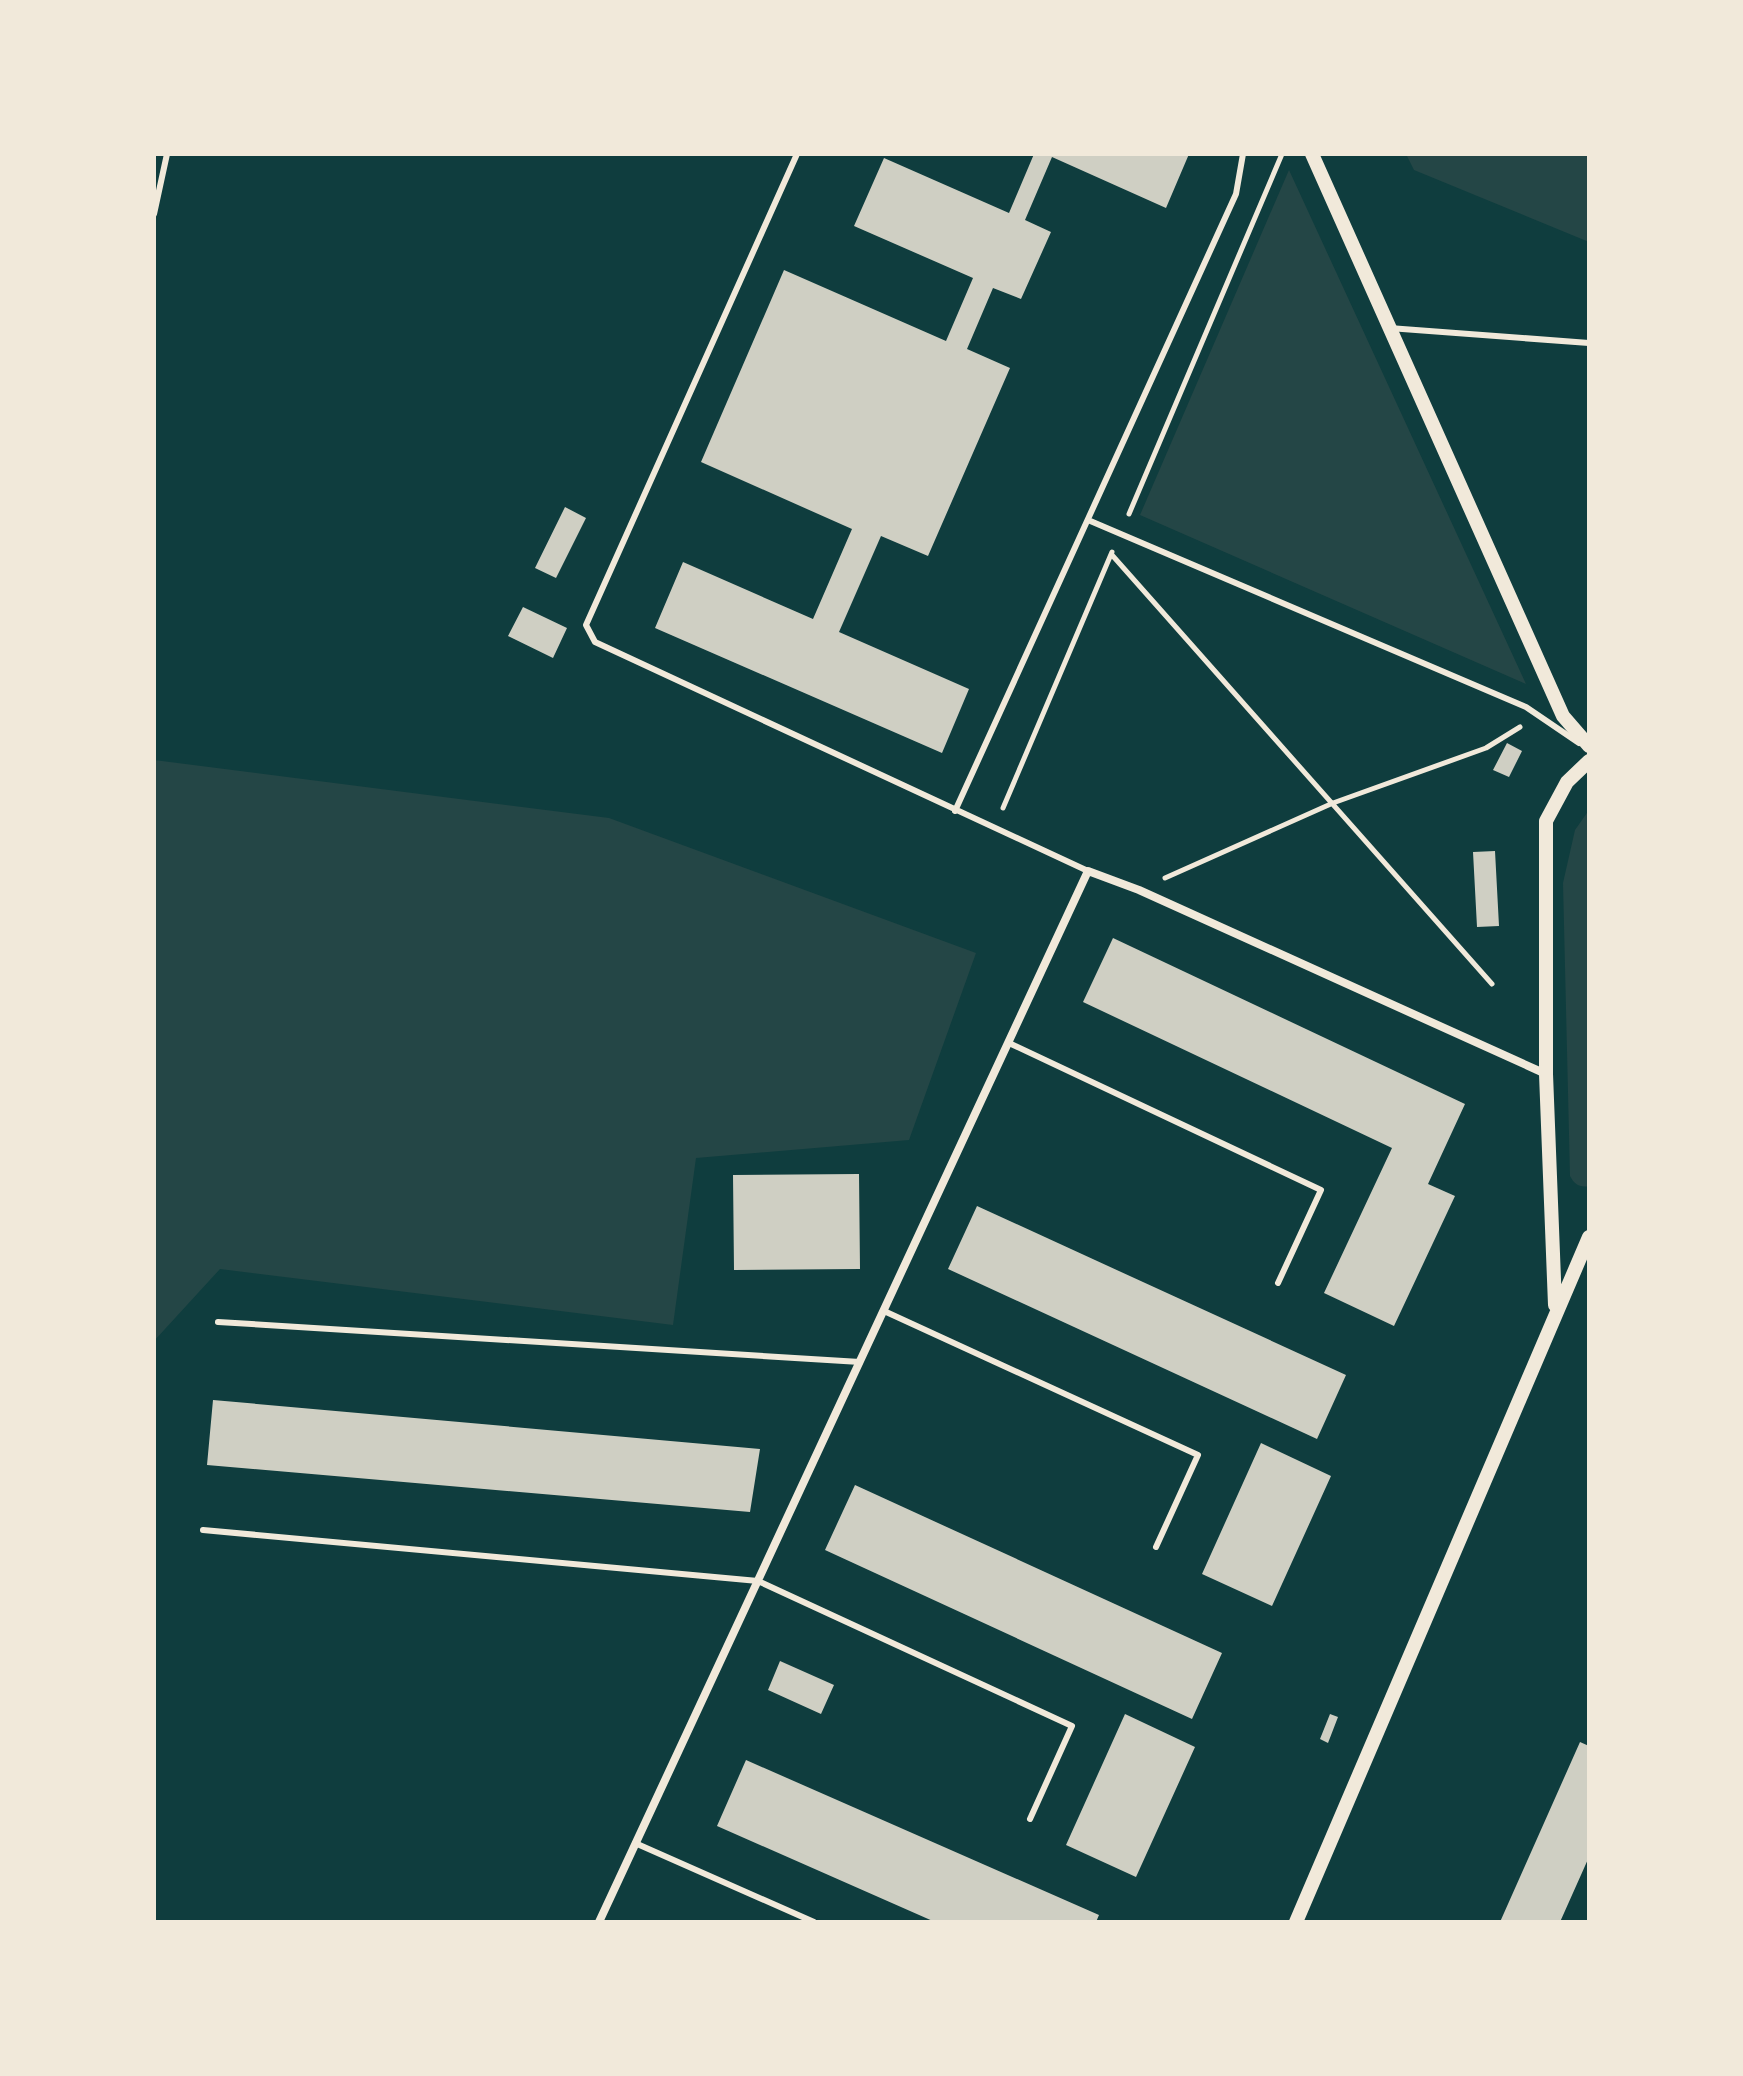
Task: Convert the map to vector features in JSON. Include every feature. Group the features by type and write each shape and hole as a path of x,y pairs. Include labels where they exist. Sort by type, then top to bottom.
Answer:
{"street":[{"path":"1312,154 1563,716 1589,748"},
{"path":"1555,1311 1546,1074 1546,821 1567,782 1589,761"},
{"path":"599,1922 1088,871 1139,890 1546,1074"},
{"path":"1296,1922 1589,1237"}],"lane":[{"path":"154,214 167,154"},
{"path":"797,154 586,625 595,642 1088,871"},
{"path":"955,811 1236,194 1243,154"},
{"path":"1389,328 1589,343"},
{"path":"1088,520 1536,714 1589,748"},
{"path":"1009,1043 1321,1190 1278,1283"},
{"path":"884,1311 1198,1455 1156,1547"},
{"path":"218,1322 860,1362"},
{"path":"203,1530 758,1581 1072,1726 1030,1819"},
{"path":"635,1843 814,1922"}],"path":[{"path":"994,828 1282,154"},
{"path":"1111,554 1492,984"},
{"path":"1139,890 1333,803 1486,748 1536,714"}],"shaded area":[{"path":"1406,154 1589,154 1589,242 1414,170"},
{"path":"1289,170 1526,684 1140,515"},
{"path":"154,760 609,818 976,953 909,1140 696,1158 673,1325 220,1269 154,1341"},
{"path":"1589,810 1589,1186 1586,1186 1578,1185 1570,1176 1563,883 1575,830"}],"building":[{"path":"1034,154 1189,154 1166,208 1052,157 1025,220 1051,232 1021,299 993,288 967,349 1010,368 928,556 881,536 839,632 969,689 942,753 655,628 683,562 813,619 852,529 701,462 784,270 946,341 973,278 854,226 884,158 1009,213"},
{"path":"565,507 586,518 556,578 535,568"},
{"path":"523,607 567,628 553,658 508,636"},
{"path":"1507,743 1522,751 1509,777 1493,770"},
{"path":"1495,851 1499,926 1477,927 1473,852"},
{"path":"1113,938 1465,1104 1428,1184 1455,1196 1394,1326 1324,1293 1392,1148 1083,1002"},
{"path":"859,1174 860,1269 734,1270 733,1175"},
{"path":"977,1206 1346,1375 1317,1439 948,1269"},
{"path":"213,1400 760,1449 750,1512 207,1465"},
{"path":"1261,1443 1331,1476 1272,1606 1202,1574"},
{"path":"855,1485 1222,1653 1192,1719 825,1550"},
{"path":"780,1661 834,1685 821,1714 768,1690"},
{"path":"1125,1714 1195,1747 1136,1877 1066,1845"},
{"path":"1330,1714 1338,1717 1328,1743 1320,1739"},
{"path":"1580,1742 1589,1746 1589,1857 1560,1922 1500,1922"},
{"path":"746,1760 1099,1915 1096,1922 935,1922 717,1826"}]}
